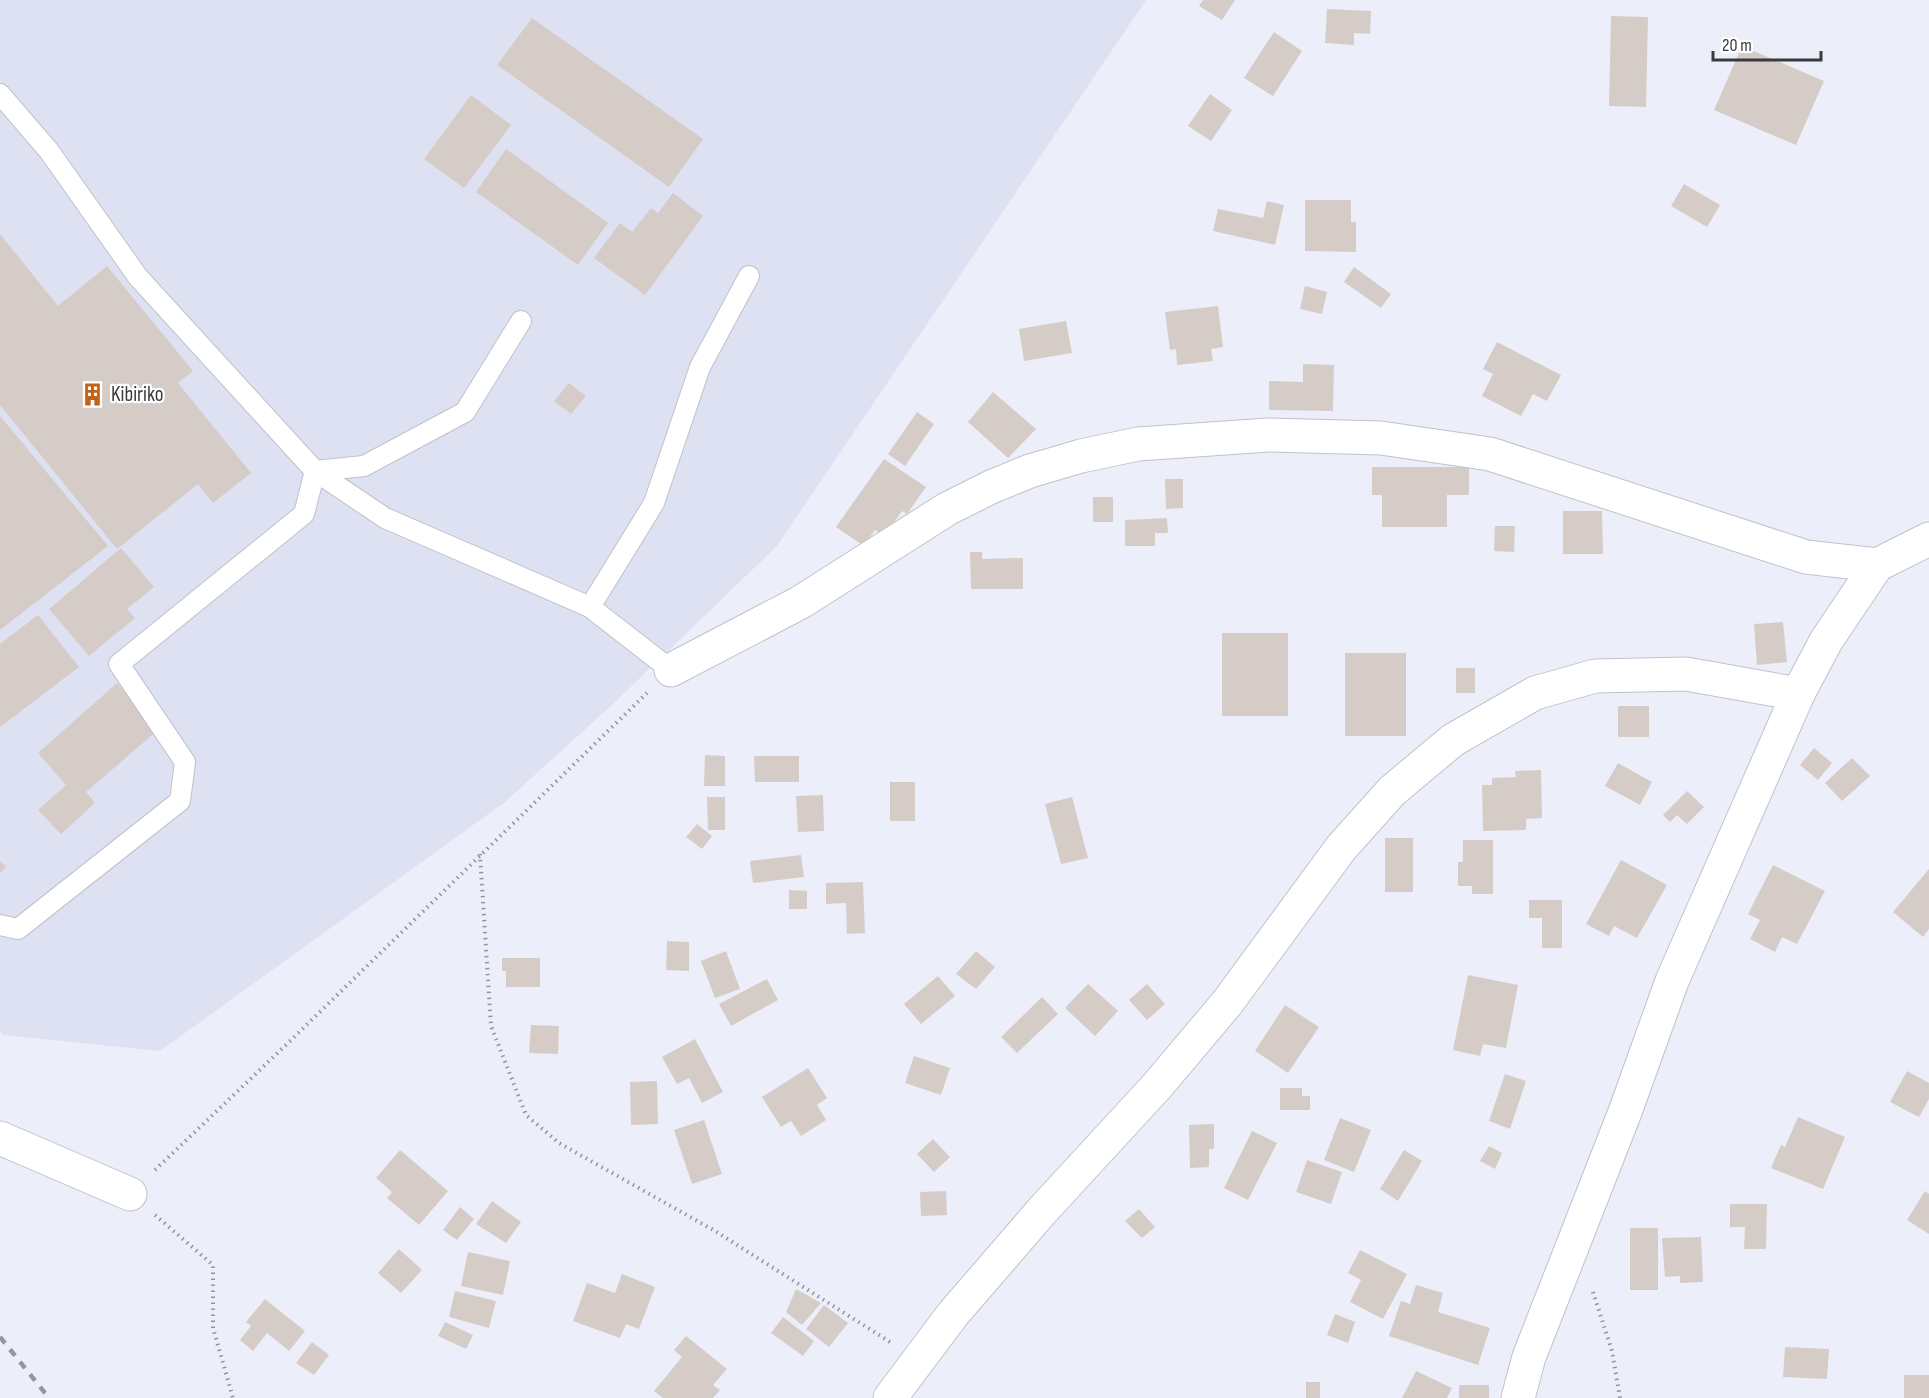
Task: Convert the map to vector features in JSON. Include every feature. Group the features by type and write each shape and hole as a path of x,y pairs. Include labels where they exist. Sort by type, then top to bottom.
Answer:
{"street":[{"path":"671,670 801,602 947,509 991,487 1030,471 1081,456 1138,444 1268,435 1381,438 1490,454 1806,557 1877,565"},
{"path":"1518,1398 1529,1357 1625,1112 1672,981 1798,694 1826,641 1877,565 1929,539"},
{"path":"890,1398 953,1314 1041,1212 1157,1086 1227,1003 1341,848 1392,791 1453,740 1534,693 1595,676 1686,674 1798,694"},
{"path":"0,1138 130,1194"}],"lane":[{"path":"0,94 49,151 138,277 315,471 385,518 590,607 671,670"},
{"path":"590,607 654,503 700,367 748,276"},
{"path":"315,471 364,466 465,412 521,321"},
{"path":"0,925 18,929 180,801 185,762 119,664 304,514 315,471"}],"path":[{"path":"233,1398 213,1328 213,1265 130,1194 671,670"},
{"path":"480,854 491,1026 526,1115 559,1143 715,1231 918,1360"},
{"path":"1576,1238 1612,1351 1620,1398"}],"shaded area":[{"path":"0,0 1146,0 777,546 613,704 505,802 160,1051 3,1035 0,1032"}],"building":[{"path":"1203,0 1235,0 1222,20 1199,6"},
{"path":"1327,9 1371,11 1370,34 1354,33 1354,45 1325,43"},
{"path":"1611,16 1648,17 1646,107 1609,106"},
{"path":"532,18 703,139 669,187 497,65"},
{"path":"1274,32 1302,51 1273,96 1244,78"},
{"path":"1742,46 1824,81 1796,145 1714,110"},
{"path":"1210,94 1232,110 1211,141 1188,126"},
{"path":"471,95 511,125 464,188 424,159"},
{"path":"506,149 608,223 578,265 476,192"},
{"path":"1684,184 1720,205 1707,227 1671,206"},
{"path":"673,193 703,216 645,295 594,258 620,223 632,232 651,208 658,213"},
{"path":"1305,200 1351,200 1351,222 1356,222 1356,252 1305,251"},
{"path":"1267,201 1284,205 1275,245 1213,231 1218,209 1263,218"},
{"name":"Kibiriko","path":"0,234 58,306 107,266 193,371 178,383 251,473 213,503 198,484 117,549 0,405"},
{"path":"1354,267 1391,294 1381,308 1344,282"},
{"path":"1305,286 1327,292 1322,314 1300,309"},
{"path":"1218,306 1223,347 1211,349 1213,361 1177,365 1176,349 1170,350 1165,312"},
{"path":"1066,321 1072,353 1024,361 1019,329"},
{"path":"1497,342 1561,375 1547,401 1533,394 1521,416 1482,396 1493,374 1483,369"},
{"path":"1303,364 1334,365 1333,411 1269,410 1269,381 1303,382"},
{"path":"569,383 586,396 571,414 554,401"},
{"path":"993,392 1036,429 1008,458 968,422"},
{"path":"917,412 934,424 905,466 888,454"},
{"path":"0,416 108,546 0,630"},
{"path":"884,459 926,487 907,514 902,511 884,536 875,530 864,546 836,527"},
{"path":"1372,467 1469,467 1469,495 1447,495 1447,527 1382,527 1382,495 1372,495"},
{"path":"1165,479 1183,479 1183,508 1166,509"},
{"path":"1093,497 1113,497 1113,522 1093,522"},
{"path":"1563,511 1602,511 1603,554 1563,554"},
{"path":"1167,518 1168,533 1155,533 1155,546 1125,546 1125,520"},
{"path":"1495,526 1515,526 1514,552 1494,551"},
{"path":"121,548 154,587 127,609 135,618 89,656 49,609"},
{"path":"970,552 982,552 982,559 1023,558 1023,589 971,589"},
{"path":"38,615 79,667 0,727 0,644"},
{"path":"1783,622 1787,662 1757,665 1754,624"},
{"path":"1222,633 1288,633 1288,716 1222,716"},
{"path":"1345,653 1406,653 1406,736 1345,736"},
{"path":"1456,668 1475,668 1475,693 1456,693"},
{"path":"117,683 158,730 86,792 95,803 61,834 38,810 66,785 38,753"},
{"path":"1618,706 1649,706 1649,737 1618,737"},
{"path":"1814,748 1832,763 1818,780 1800,765"},
{"path":"705,755 725,756 725,786 704,786"},
{"path":"754,756 799,756 799,782 755,782"},
{"path":"1852,758 1870,776 1842,801 1825,783"},
{"path":"1618,763 1652,782 1640,805 1605,786"},
{"path":"1541,770 1542,818 1526,819 1526,830 1483,831 1482,785 1492,785 1492,778 1516,777 1515,771"},
{"path":"890,782 915,782 915,821 890,821"},
{"path":"1687,791 1704,807 1687,824 1677,815 1670,822 1663,815"},
{"path":"823,795 824,831 798,832 796,796"},
{"path":"707,797 725,797 725,830 708,830"},
{"path":"1072,797 1088,858 1061,864 1045,804"},
{"path":"697,824 712,836 702,849 686,837"},
{"path":"1385,838 1413,838 1413,892 1385,892"},
{"path":"1463,840 1493,840 1493,894 1472,894 1472,886 1458,886 1458,862 1463,862"},
{"path":"801,855 804,877 753,883 750,861"},
{"path":"1621,860 1667,885 1637,938 1614,926 1609,936 1586,924"},
{"path":"0,861 6,867 0,873"},
{"path":"1773,865 1825,891 1797,944 1782,937 1775,952 1750,939 1760,920 1748,914"},
{"path":"1929,869 1929,929 1923,937 1893,912"},
{"path":"863,882 865,933 847,934 846,903 826,904 826,883"},
{"path":"789,890 807,891 807,909 789,909"},
{"path":"1529,900 1562,900 1562,948 1542,948 1542,918 1529,918"},
{"path":"667,941 689,942 689,971 666,970"},
{"path":"726,951 740,989 715,998 701,961"},
{"path":"976,951 995,967 976,989 956,974"},
{"path":"502,958 540,958 540,987 506,987 506,971 502,971"},
{"path":"1468,975 1518,985 1506,1048 1483,1044 1480,1056 1453,1050"},
{"path":"938,976 955,996 921,1024 904,1004"},
{"path":"767,979 778,1000 731,1026 719,1004"},
{"path":"1088,984 1118,1011 1095,1036 1065,1008"},
{"path":"1147,984 1165,1004 1147,1020 1129,1000"},
{"path":"1042,997 1058,1014 1017,1053 1001,1037"},
{"path":"1285,1005 1319,1027 1288,1073 1255,1051"},
{"path":"531,1025 559,1026 558,1054 529,1053"},
{"path":"695,1039 723,1092 702,1103 689,1078 677,1084 662,1057"},
{"path":"914,1056 950,1068 941,1095 905,1083"},
{"path":"808,1068 827,1098 817,1105 826,1120 801,1136 791,1121 781,1127 762,1097"},
{"path":"1907,1071 1929,1083 1929,1099 1919,1117 1890,1102"},
{"path":"1505,1074 1526,1081 1510,1129 1489,1121"},
{"path":"657,1081 658,1124 631,1125 630,1082"},
{"path":"1280,1088 1302,1088 1302,1096 1310,1096 1310,1110 1280,1110"},
{"path":"1798,1117 1845,1137 1823,1189 1771,1168 1781,1145 1785,1147"},
{"path":"1340,1118 1371,1130 1354,1172 1324,1160"},
{"path":"704,1120 722,1174 692,1184 674,1130"},
{"path":"1214,1124 1214,1149 1209,1149 1209,1167 1190,1168 1189,1125"},
{"path":"1252,1131 1277,1143 1248,1200 1224,1188"},
{"path":"933,1139 950,1157 934,1172 917,1154"},
{"path":"1489,1146 1502,1153 1495,1169 1480,1161"},
{"path":"400,1150 448,1191 419,1225 387,1198 392,1192 376,1178"},
{"path":"1404,1150 1422,1161 1398,1201 1380,1189"},
{"path":"1307,1160 1342,1172 1331,1204 1296,1192"},
{"path":"946,1191 947,1215 921,1216 920,1192"},
{"path":"1925,1191 1929,1194 1929,1234 1907,1220"},
{"path":"492,1201 521,1222 506,1243 476,1224"},
{"path":"1730,1204 1767,1204 1766,1249 1744,1249 1745,1227 1730,1227"},
{"path":"460,1207 474,1219 457,1240 443,1230"},
{"path":"1139,1209 1155,1227 1142,1238 1125,1221"},
{"path":"1630,1228 1658,1228 1658,1290 1630,1290"},
{"path":"1701,1237 1703,1282 1680,1283 1680,1276 1665,1277 1662,1238"},
{"path":"399,1249 422,1270 401,1293 378,1273"},
{"path":"1360,1250 1407,1274 1383,1319 1350,1302 1361,1280 1348,1273"},
{"path":"468,1252 510,1261 503,1295 461,1286"},
{"path":"622,1274 655,1287 639,1329 626,1324 620,1338 573,1321 587,1283 615,1293"},
{"path":"1416,1285 1443,1293 1438,1312 1490,1328 1478,1365 1389,1336 1401,1301 1410,1304"},
{"path":"796,1289 821,1303 802,1325 786,1312"},
{"path":"455,1291 496,1301 489,1328 449,1317"},
{"path":"265,1299 305,1331 289,1351 267,1333 253,1351 240,1340 251,1326 246,1322"},
{"path":"824,1305 848,1323 829,1347 806,1329"},
{"path":"1335,1314 1355,1322 1348,1343 1327,1335"},
{"path":"783,1317 814,1341 803,1356 771,1333"},
{"path":"445,1322 473,1335 466,1349 438,1336"},
{"path":"686,1336 727,1369 713,1385 720,1390 713,1398 663,1398 654,1391 682,1357 674,1350"},
{"path":"312,1342 329,1355 314,1375 296,1363"},
{"path":"1785,1347 1829,1349 1827,1379 1783,1377"},
{"path":"1416,1371 1452,1388 1447,1398 1402,1398"},
{"path":"1904,1375 1929,1375 1929,1398 1904,1398"},
{"path":"1306,1382 1320,1382 1320,1398 1306,1398"},
{"path":"1459,1385 1489,1385 1489,1398 1459,1398"}],"railway":[{"path":"0,1337 49,1398"}],"place":[{"name":"Kibiriko","path":"93,394"}]}
